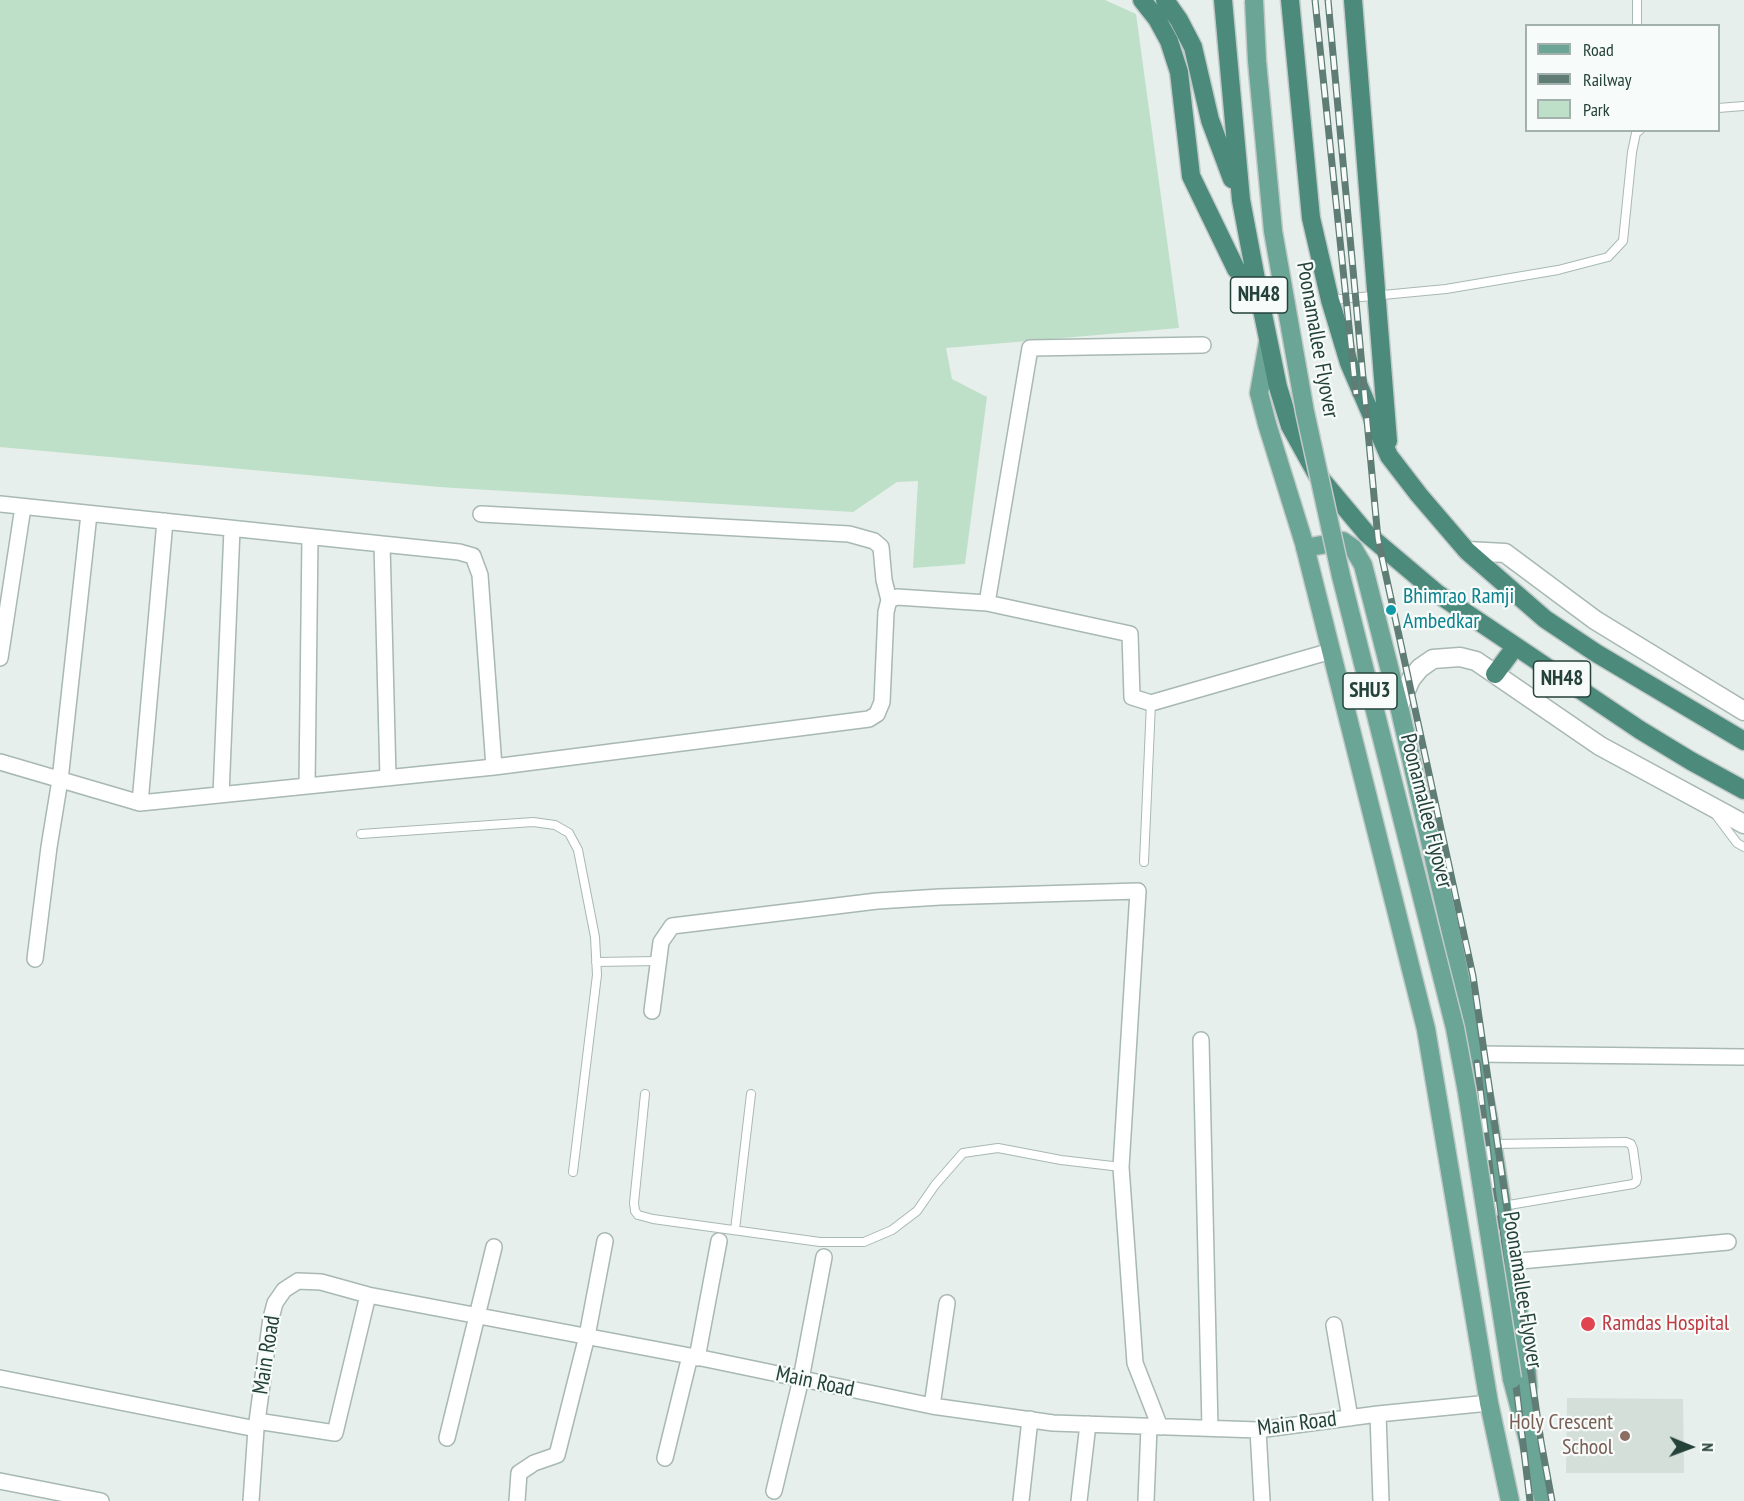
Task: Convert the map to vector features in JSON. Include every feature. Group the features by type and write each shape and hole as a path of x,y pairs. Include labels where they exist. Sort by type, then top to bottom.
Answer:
{"highway":[{"path":"1142,0 1157,19 1169,41 1179,72 1191,176 1236,269 1259,295"},
{"path":"1165,0 1179,20 1192,47 1210,120 1241,200"},
{"name":"NH48","path":"1223,0 1241,200 1259,295 1278,387 1290,426 1316,472 1367,534 1438,594 1640,730 1744,790"},
{"name":"NH48","path":"1290,0 1311,218 1330,300 1349,363 1389,456 1467,551 1545,619 1744,741"},
{"path":"1353,0 1389,456"},
{"path":"1495,674 1515,647"}],"main road":[{"name":"Poonamallee Flyover","path":"1254,0 1257,61 1274,231 1305,412 1341,576 1455,1028 1512,1379 1523,1421"},
{"name":"SHU3","path":"1269,337 1259,393 1305,548 1426,1029 1489,1403 1510,1501"},
{"path":"1305,548 1343,541 1353,548 1363,565 1400,706 1451,933 1492,1144 1509,1262 1525,1347 1528,1387 1523,1421"},
{"name":"SHU3","path":"1523,1421 1544,1501"}],"street":[{"path":"987,603 1030,348 1203,345"},
{"path":"0,504 459,552 473,556 480,575 494,767"},
{"path":"0,658 22,507"},
{"path":"35,959 60,780 89,514"},
{"path":"0,762 140,803 494,767 869,719 877,714 882,702 886,612 890,600 884,580 881,547 874,542 849,534 481,514"},
{"path":"140,803 165,521"},
{"path":"221,795 232,529"},
{"path":"307,786 310,537"},
{"path":"382,544 388,777"},
{"path":"1467,551 1505,553 1595,620 1744,711"},
{"path":"890,600 897,597 987,603 1130,634 1132,697 1151,703 1331,651"},
{"path":"1400,706 1411,680 1420,668 1433,659 1460,657 1476,661 1600,746 1744,824"},
{"path":"652,1011 661,942 672,926 878,901 1138,891 1120,1167 1135,1364 1155,1427 1146,1501"},
{"path":"1201,1040 1210,1428"},
{"path":"1475,1054 1744,1057"},
{"path":"517,1501 519,1473 534,1462 557,1455 587,1336 605,1241"},
{"path":"665,1458 694,1357 719,1241"},
{"path":"1509,1262 1728,1242"},
{"path":"447,1437 494,1247"},
{"path":"774,1491 801,1379 824,1257"},
{"name":"Main Road","path":"251,1501 256,1425 271,1318 275,1303 284,1290 298,1281 321,1282 368,1294 932,1406 1053,1423 1258,1430 1378,1414 1489,1403"},
{"path":"0,1378 256,1425 335,1432 368,1294"},
{"path":"932,1406 947,1303"},
{"path":"1334,1325 1350,1418"},
{"path":"1378,1414 1381,1501"},
{"path":"1020,1501 1029,1419"},
{"path":"1079,1501 1088,1424"},
{"path":"1258,1430 1262,1501"},
{"path":"0,1481 101,1501"}],"lane":[{"path":"1636,24 1637,0"},
{"path":"1720,108 1744,106"},
{"path":"1330,300 1446,289 1558,270 1608,257 1623,241 1637,132"},
{"path":"1144,862 1151,703"},
{"path":"1707,804 1737,843 1744,848"},
{"path":"361,834 533,822 555,825 569,833 578,850 595,937 596,962 596,985 573,1173"},
{"path":"596,962 658,962"},
{"path":"645,1094 635,1211 638,1215 654,1219 820,1242 864,1242 892,1230 917,1210 963,1153 998,1148 1061,1160 1120,1167"},
{"path":"735,1230 751,1094"},
{"path":"1492,1144 1626,1142 1633,1149 1637,1178 1633,1184 1502,1206"}],"shaded area":[{"name":"Holy Crescent School","path":"1567,1398 1683,1399 1684,1473 1566,1473"}],"green space":[{"path":"0,0 1105,0 1136,14 1179,328 946,348 952,379 987,397 965,564 913,568 918,481 897,482 853,512 439,487 0,447"}],"railway":[{"path":"1315,0 1356,394"},
{"path":"1328,0 1378,539 1473,976 1541,1442 1552,1501"},
{"path":"1477,1063 1530,1501"}],"place":[{"name":"Bhimrao Ramji Ambedkar","path":"1391,610"},
{"name":"Ramdas Hospital","path":"1588,1324"},
{"name":"Holy Crescent School","path":"1625,1436"}]}
